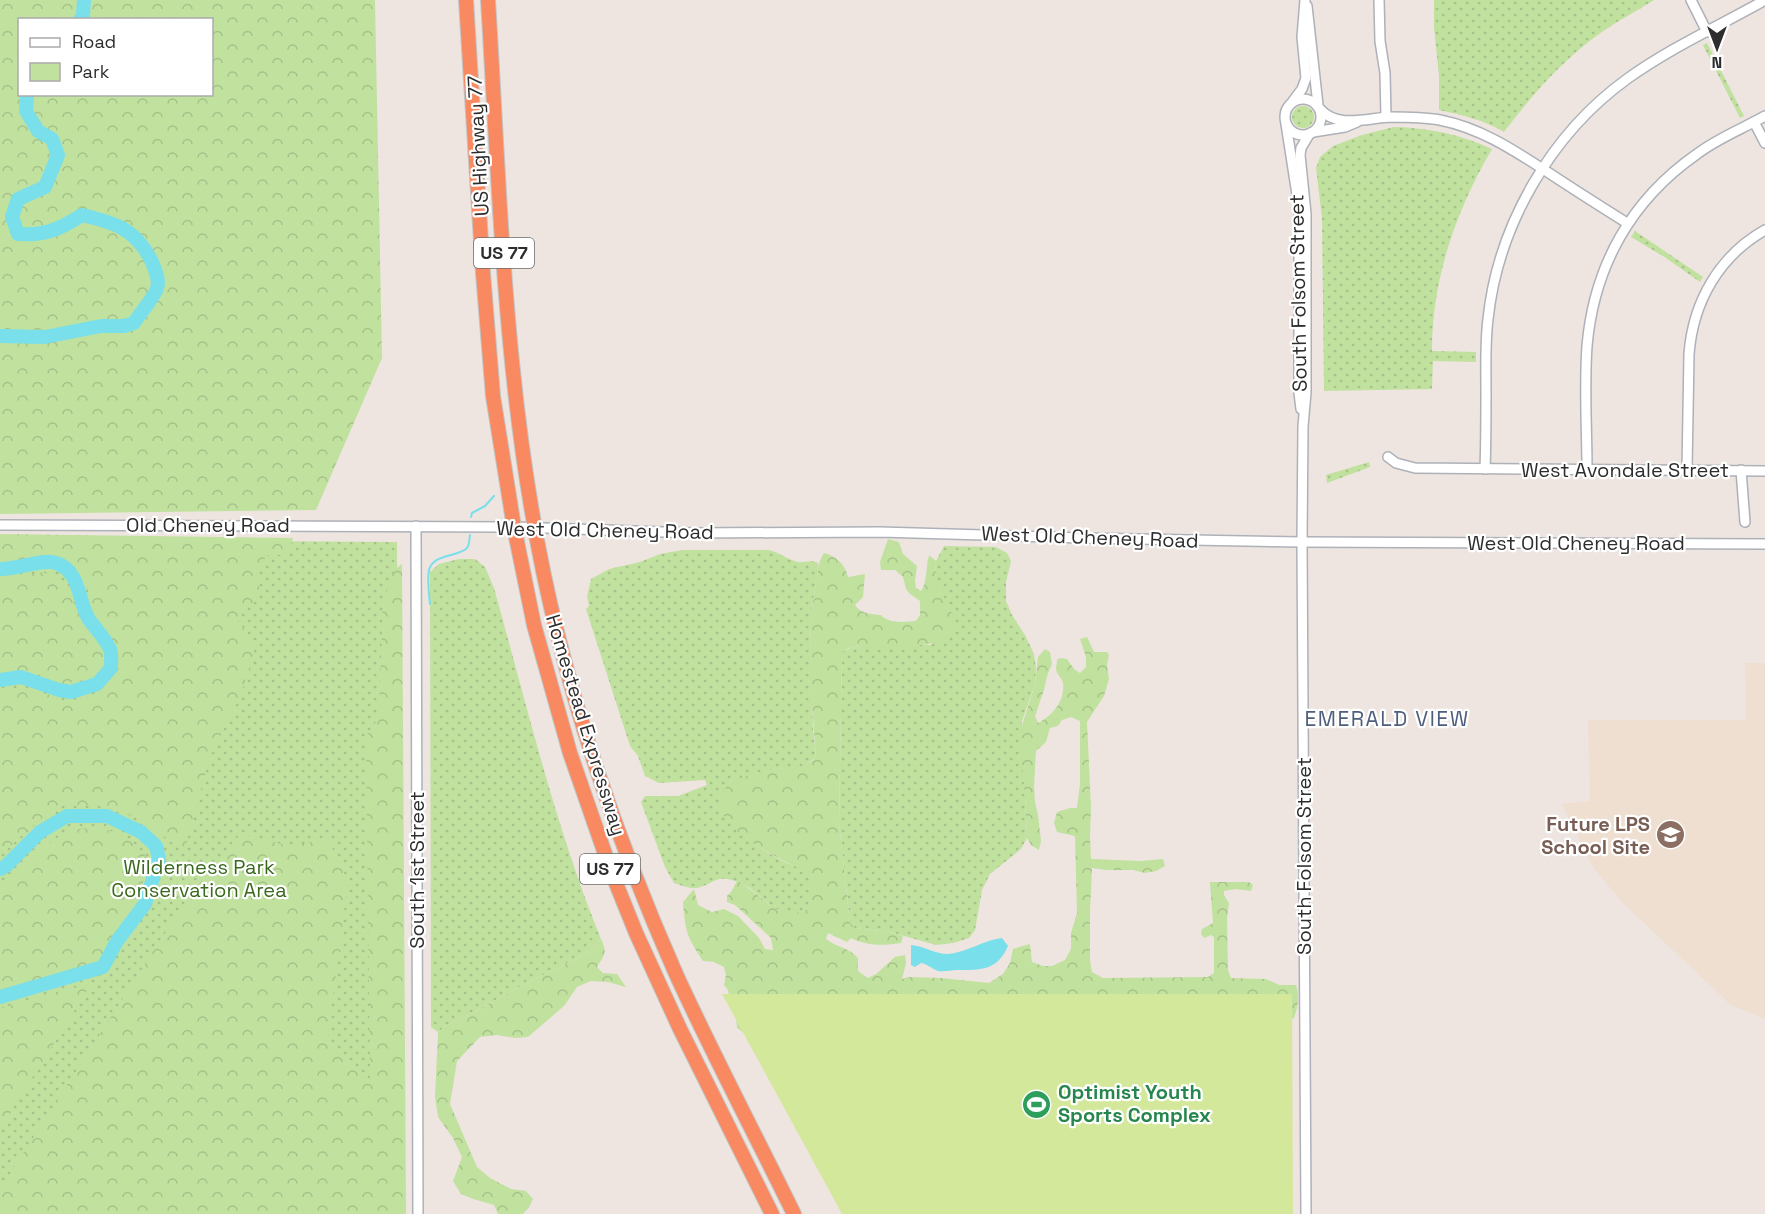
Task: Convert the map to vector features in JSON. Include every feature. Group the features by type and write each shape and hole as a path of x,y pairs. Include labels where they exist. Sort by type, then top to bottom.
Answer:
{"highway":[{"name":"US Highway 77","path":"466,0 487,332 493,396 510,501"},
{"name":"US Highway 77","path":"488,0 507,308 518,423 531,505"},
{"name":"Homestead Expressway","path":"510,501 534,625 587,807 636,933 676,1020 772,1214"},
{"name":"Homestead Expressway","path":"531,505 568,675 602,786 630,863 678,977 794,1214"}],"street":[{"path":"1305,0 1302,37 1306,78 1302,89 1285,112 1286,124 1294,133 1305,135 1345,127 1359,121"},
{"path":"1305,0 1321,120 1320,125 1312,133"},
{"path":"1380,0 1380,41 1385,74 1386,117"},
{"path":"1691,0 1707,32"},
{"path":"1485,468 1486,336 1494,282 1508,236 1542,169 1580,121 1610,93 1653,62 1765,0"},
{"path":"1292,102 1297,99 1309,99 1324,113 1335,119 1359,121 1386,117 1413,117 1440,120 1483,133 1506,145 1627,224"},
{"path":"1587,470 1587,349 1591,318 1602,277 1616,242 1627,224 1655,189 1672,172 1721,138 1765,116"},
{"path":"1754,122 1765,143"},
{"name":"South Folsom Street","path":"1286,124 1299,207 1299,393 1303,426"},
{"name":"South Folsom Street","path":"1306,1214 1302,542 1303,426 1306,392 1306,214 1300,155 1303,145 1312,133"},
{"path":"1687,470 1689,354 1695,318 1708,287 1722,266 1745,243 1765,230"},
{"name":"West Avondale Street","path":"1388,457 1396,463 1415,468 1765,471"},
{"path":"1741,471 1745,522"},
{"name":"Old Cheney Road","path":"0,525 416,526"},
{"name":"West Old Cheney Road","path":"416,526 694,533 954,533 1302,542 1765,544"},
{"name":"South 1st Street","path":"416,526 418,1214"}],"shaded area":[{"name":"Future LPS School Site","path":"1745,663 1765,663 1765,1019 1731,1005 1622,902 1592,866 1562,804 1590,801 1588,720 1746,720"}],"green space":[{"path":"0,0 375,0 382,358 316,510 0,514"},
{"path":"1434,0 1654,0 1608,28 1574,54 1537,91 1504,132 1481,121 1439,110"},
{"path":"1707,43 1744,116 1740,118 1703,45"},
{"path":"1303,106 1313,113 1314,117 1307,127 1303,128 1293,121 1292,117 1299,107"},
{"path":"1394,127 1444,133 1468,139 1492,149 1467,196 1448,246 1436,297 1433,324 1432,351 1476,352 1476,362 1433,361 1432,389 1324,391 1322,218 1316,168 1320,157 1333,146 1362,135"},
{"path":"1635,231 1703,277 1700,282 1631,237"},
{"path":"1369,462 1370,467 1327,483 1326,475"},
{"path":"0,534 293,538 288,555 268,555 259,565 259,600 238,610 238,621 256,645 241,695 210,757 184,852 137,818 124,812 96,805 81,805 62,806 55,809 38,821 0,856 0,690 24,690 47,694 66,701 86,698 104,691 121,670 118,652 91,612 87,585 73,565 55,557 0,565"},
{"name":"Wilderness Park Conservation Area","path":"0,539 397,542 400,1214 0,1214"},
{"path":"888,539 899,542 903,554 917,566 916,588 921,591 929,555 936,561 937,581 955,622 952,633 942,640 928,644 860,646 842,652 839,823 850,923 855,928 890,932 903,936 901,943 888,945 869,944 851,938 847,942 828,933 826,939 855,955 858,958 858,971 868,978 895,957 905,955 906,963 902,979 909,977 941,978 989,983 1003,974 1010,963 1013,949 1030,944 1032,962 1043,966 1052,966 1065,960 1071,949 1071,933 1077,913 1075,836 1057,832 1054,823 1057,812 1077,808 1080,784 1080,721 1071,717 1062,720 1058,726 1050,728 1046,742 1036,751 1034,786 1041,841 1039,850 1031,845 1027,838 1019,735 1035,684 1038,657 1045,649 1050,652 1052,664 1035,716 1038,723 1053,712 1062,696 1063,683 1056,670 1057,660 1067,659 1080,673 1086,667 1086,657 1080,639 1087,637 1094,652 1107,652 1109,655 1107,665 1109,679 1104,696 1087,722 1091,859 1141,861 1163,859 1165,866 1145,873 1133,870 1092,868 1090,960 1092,972 1103,978 1208,977 1214,973 1214,937 1211,935 1204,938 1201,934 1202,929 1213,923 1210,882 1249,882 1253,885 1251,891 1235,889 1224,891 1229,903 1228,970 1231,978 1266,979 1279,985 1296,985 1298,1002 1294,1018 756,1041 737,1028 736,1013 724,985 726,975 724,967 714,962 703,961 690,939 683,902 694,889 698,905 712,912 724,909 738,916 759,938 765,949 773,950 771,938 735,905 727,902 727,896 737,881 777,909 795,913 805,911 810,892 807,873 769,853 741,834 730,824 723,813 720,798 731,781 766,771 802,766 816,757 810,649 818,568 824,553 839,561 848,577 865,574 863,597 855,605 860,610 897,622 916,621 920,615 920,601 906,589 903,577 895,570 881,570 880,562"},
{"path":"944,546 996,547 1007,553 1011,561 1006,582 1006,601 1034,654 1036,668 1035,684 1022,721 1027,838 1021,849 990,874 982,890 975,930 969,938 936,945 890,932 854,928 850,923 839,823 842,652 872,645 931,645 955,622 936,581 936,561"},
{"path":"683,550 769,550 798,562 818,563 810,641 816,757 803,767 777,769 731,781 721,809 726,818 748,840 808,874 811,886 810,902 805,911 799,913 787,914 778,910 748,887 728,879 696,888 674,883 665,867 641,802 645,796 678,796 707,785 705,780 659,783 645,776 638,756 630,746 586,609 589,606 587,597 591,579 609,569 640,562 660,554"},
{"path":"459,559 475,559 485,567 494,588 556,809 601,939 589,952 449,1024 438,1032 431,1027 430,572 439,564"},
{"path":"402,564 406,1214 0,1214 0,1189 187,899 240,834 294,847 327,837 348,881 327,1045 370,1080 366,737 379,717 383,601 394,570"},
{"path":"43,572 59,580 68,592 91,636 103,652 106,662 102,671 90,679 62,684 34,673 0,669 0,574 20,577"},
{"path":"91,828 118,833 131,841 150,861 133,914 122,921 96,966 0,989 0,882 15,874 40,850 68,830"},
{"path":"601,939 604,954 597,967 603,973 617,974 626,987 608,982 591,981 577,987 564,1006 528,1037 515,1038 497,1035 480,1037 457,1061 450,1104 477,1167 490,1178 511,1189 526,1191 533,1199 523,1214 498,1214 494,1205 461,1194 453,1181 462,1157 453,1138 438,1117 435,1097 438,1032 449,1024 589,952"},
{"path":"92,983 0,1129 0,1008"},
{"name":"Optimist Youth Sports Complex","path":"722,994 1292,994 1293,1214 842,1214"}],"water":[{"path":"1002,938 1008,946 1004,954 993,965 981,969 940,971 926,964 921,963 915,967 911,965 911,945 948,954"}],"waterway":[{"path":"81,18 84,0"},
{"path":"0,336 45,337 101,326 124,326 134,323 158,285 152,262 139,242 124,229 105,221 82,215 52,231 18,234 12,217 18,199 45,187 58,155 52,139 38,131 26,111 27,96"},
{"path":"471,517 472,513 485,506 494,496"},
{"path":"430,604 428,578 431,565 440,558 466,549 470,535"},
{"path":"0,569 44,562 56,563 64,567 74,579 88,618 111,651 111,668 97,684 71,692 21,677 0,680"},
{"path":"0,869 6,866 40,832 67,816 107,816 141,832 156,846 159,859 145,904 117,941 103,967 0,997"}],"place":[{"name":"Future LPS School Site","path":"1671,835"},
{"name":"Optimist Youth Sports Complex","path":"1037,1104"}],"district":[{"name":"EMERALD VIEW","path":"1387,719"}]}
